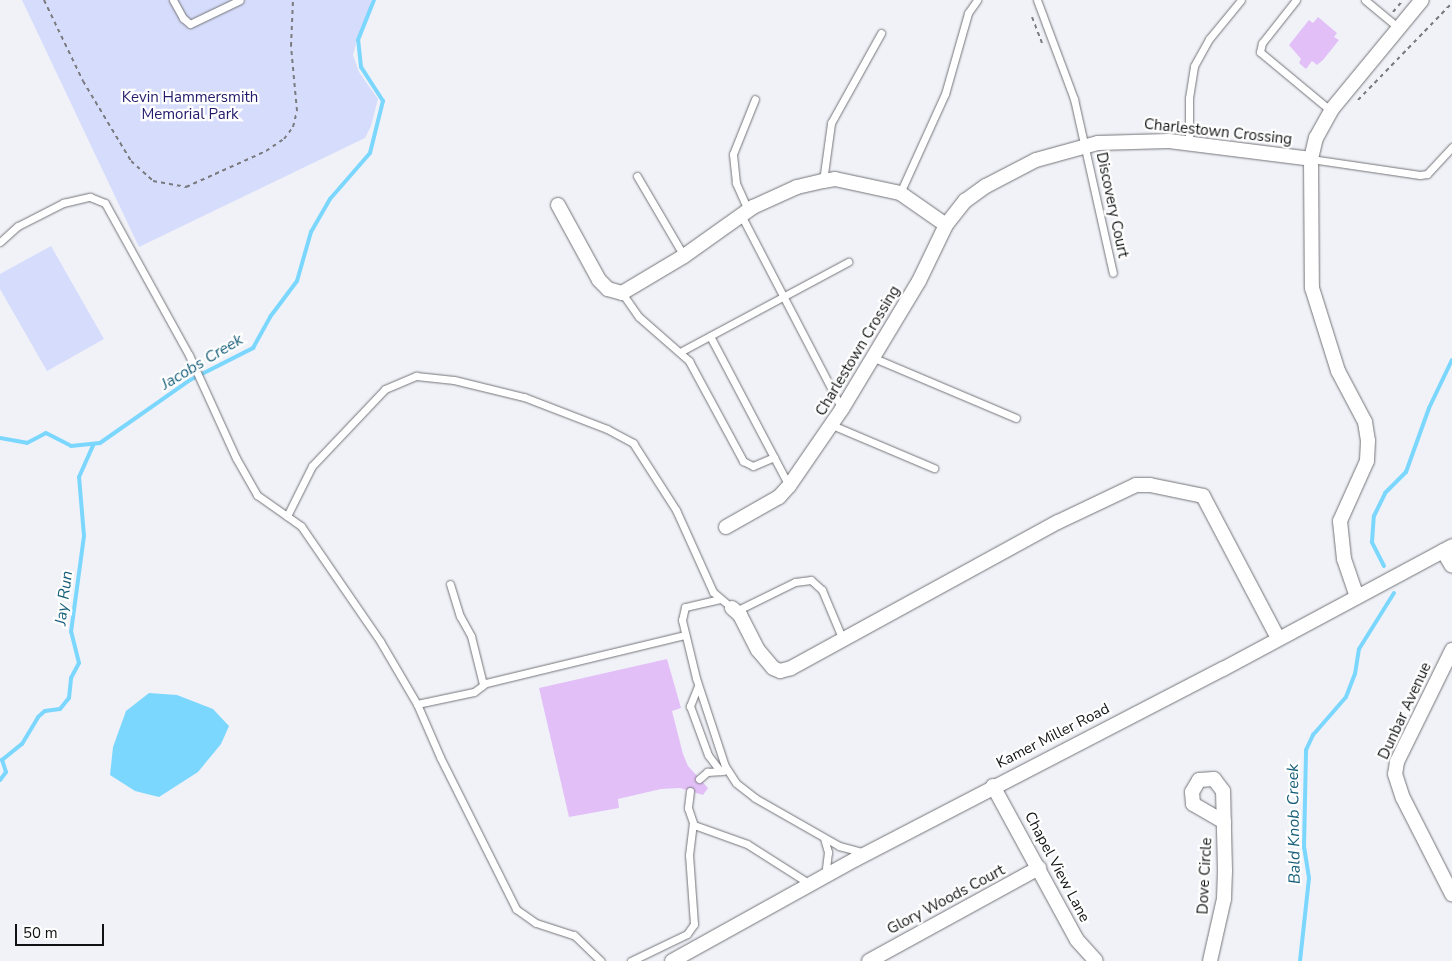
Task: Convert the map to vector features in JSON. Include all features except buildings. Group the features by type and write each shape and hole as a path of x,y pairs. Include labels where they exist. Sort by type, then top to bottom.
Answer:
{"street":[{"name":"Charlestown Crossing","path":"726,527 779,497 789,486 832,425 874,358 919,281 946,225 957,209 986,186 1036,160 1085,144 1133,140 1189,143 1311,159 1316,138 1331,111 1401,29 1422,0"},
{"name":"Charlestown Crossing","path":"1410,16 1430,0"},
{"path":"1311,159 1312,288 1338,371 1365,422 1368,441 1367,461 1340,521 1344,559 1357,597"},
{"path":"558,205 599,280 608,289 622,293 684,256 745,213 797,187 823,181 835,179 900,193 946,225"},
{"path":"734,610 758,650 773,668 780,671 843,640 1058,522 1136,485 1150,485 1203,496 1278,638"},
{"path":"1448,548 1452,566"},
{"name":"Kamer Miller Road","path":"672,961 867,853 1448,548"},
{"name":"Dunbar Avenue","path":"1452,650 1396,762 1395,774 1402,798 1452,894"},
{"name":"Chapel View Lane","path":"994,786 1077,940 1096,961"},
{"name":"Dove Circle","path":"1210,961 1224,899 1224,822"},
{"name":"Glory Woods Court","path":"869,961 1039,868"}],"lane":[{"path":"174,0 185,21 194,24 240,0"},
{"path":"900,193 945,94 968,14 976,0"},
{"name":"Discovery Court","path":"1037,0 1068,79 1085,144 1113,273"},
{"path":"1189,143 1189,98 1194,66 1209,39 1241,0"},
{"path":"1296,0 1262,44 1260,52 1331,111"},
{"path":"1365,0 1401,29"},
{"path":"823,181 831,123 881,33"},
{"path":"755,99 733,154 736,183 745,213 783,297 842,409"},
{"path":"1311,159 1420,175 1427,174 1452,148"},
{"path":"636,176 684,256"},
{"path":"0,242 18,226 63,203 76,199 98,198 112,214 196,369 202,385 257,495 287,516 310,540 380,641 417,704 440,757 516,909 536,923 574,935 601,961"},
{"path":"680,352 848,262"},
{"path":"622,293 638,317 689,361 743,460 753,466 774,457"},
{"path":"710,336 789,486"},
{"path":"874,358 1016,418"},
{"path":"287,516 312,466 385,389 416,376 454,380 524,397 607,428 633,443 676,510 700,567 720,599 734,610 795,582 812,580 822,590 843,640"},
{"path":"832,425 934,468"},
{"path":"450,584 460,616 471,636 482,684"},
{"path":"720,599 685,607 682,620 698,686 728,771 736,783 756,798 839,846 867,853"},
{"path":"417,704 474,692 482,684 497,680 685,635"},
{"path":"698,686 690,706 708,755 720,771"},
{"path":"699,779 707,772 728,771"},
{"path":"631,961 687,934 694,924 689,855 693,824 688,808 690,791"},
{"path":"693,824 748,844 811,884"},
{"path":"824,838 828,852 825,876"}],"path":[{"path":"44,0 83,81 131,161 153,181 181,187 192,186 254,158 279,143 293,126 297,111 291,46 293,0"},
{"path":"1355,102 1452,3"},
{"path":"1032,15 1044,48"}],"green space":[{"name":"Kevin Hammersmith Memorial Park","path":"22,0 371,0 369,18 357,40 353,55 359,72 378,99 371,126 365,138 139,247"},
{"path":"51,246 104,339 47,371 0,289 0,274"}],"water":[{"path":"149,693 177,695 213,709 229,726 221,744 198,772 159,797 135,791 110,775 113,747 126,711"}],"waterway":[{"name":"Jacobs Creek","path":"0,438 27,443 46,433 71,446 100,443 190,380 253,348 270,317 297,281 311,232 330,199 370,153 383,101 361,67 358,40 374,0"},
{"name":"Bald Knob Creek","path":"1384,566 1372,542 1374,516 1385,493 1406,472 1429,408 1452,360"},
{"name":"Jay Run","path":"0,780 6,772 2,760 22,744 38,717 45,711 60,709 69,698 71,678 79,663 71,632 84,536 79,477 94,444"},
{"name":"Bald Knob Creek","path":"1300,961 1309,878 1304,848 1306,750 1313,735 1346,697 1355,674 1359,649 1394,593"}]}
